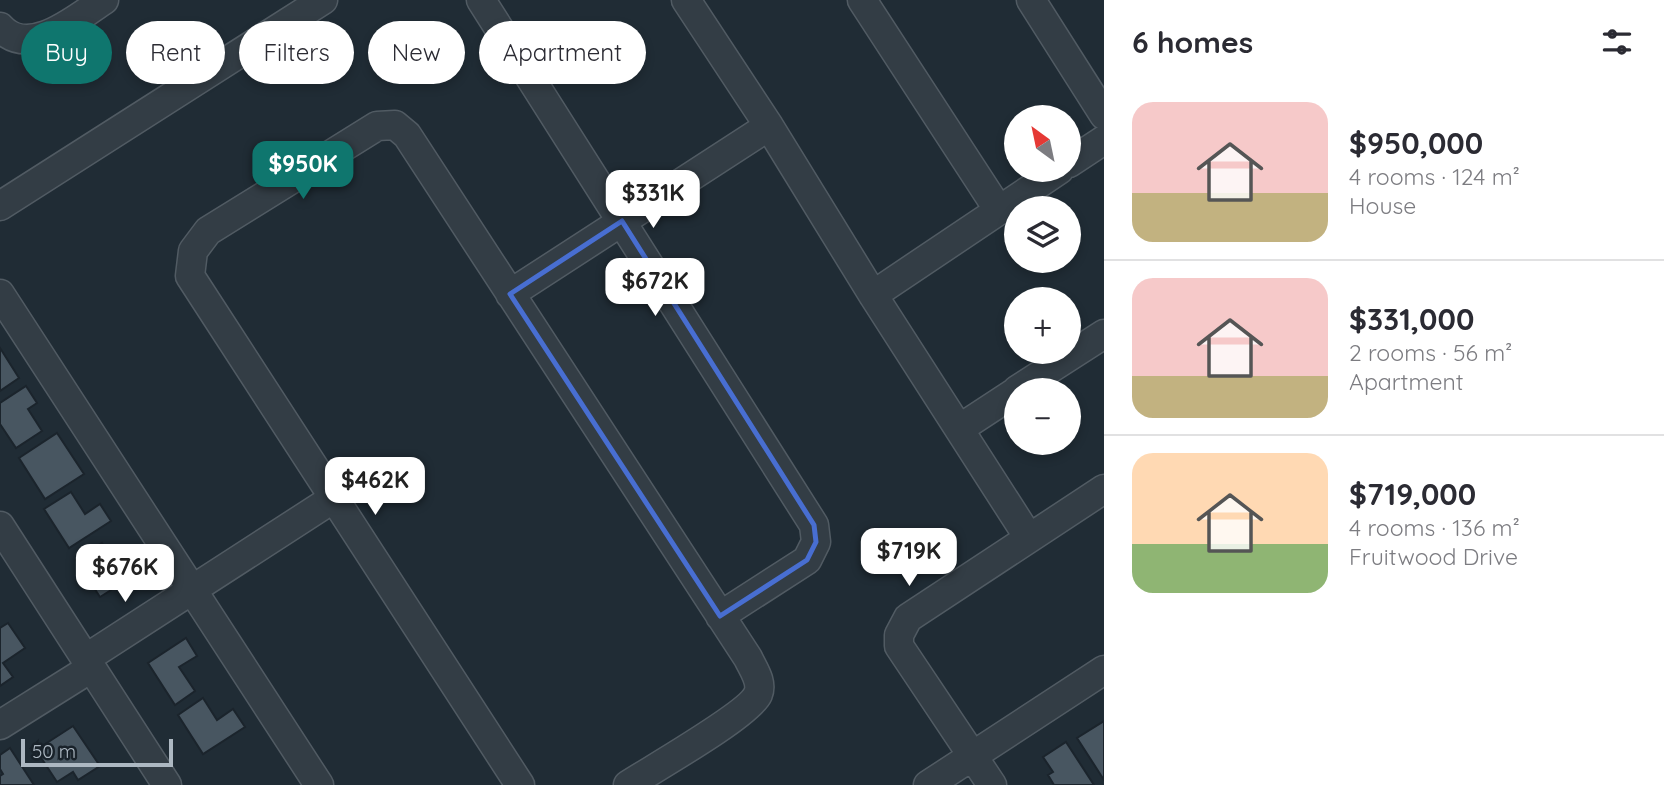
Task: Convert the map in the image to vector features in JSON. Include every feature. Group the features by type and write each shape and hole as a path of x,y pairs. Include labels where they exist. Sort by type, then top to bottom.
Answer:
{"street":[{"path":"0,27 25,40 47,36 104,0"},
{"path":"0,206 323,0"},
{"path":"481,0 814,525 816,542 807,560 720,616"},
{"path":"686,0 769,126 873,295 1029,538"},
{"path":"862,0 998,209"},
{"path":"1031,0 1104,115"},
{"path":"520,785 190,276 192,251 208,232 377,126 395,125 407,135 748,658 759,683 758,695 742,712 628,785"},
{"path":"510,293 769,126"},
{"path":"1082,154 1104,140"},
{"path":"873,295 1040,182"},
{"path":"0,295 319,785"},
{"path":"1036,378 1104,334"},
{"path":"959,429 1004,399"},
{"path":"992,785 899,646 899,635 908,618 1104,489"},
{"path":"0,726 192,590 334,498"},
{"path":"0,526 8,558 88,664 162,783"},
{"path":"928,785 1104,670"}],"highlighted area":[{"path":"622,221 814,525 816,542 807,560 720,616 510,294"}],"building":[{"path":"0,348 19,378 0,391"},
{"path":"26,386 37,403 28,409 42,431 16,448 0,424 0,403"},
{"path":"57,433 84,474 45,499 19,458"},
{"path":"71,492 85,514 100,504 111,521 69,548 44,509"},
{"path":"102,543 115,564 132,553 143,570 100,597 76,560"},
{"path":"8,623 25,648 3,663 13,677 0,686 0,628"},
{"path":"186,638 197,656 179,667 195,691 175,705 148,663"},
{"path":"203,698 217,720 233,709 245,727 203,754 178,715"},
{"path":"1104,721 1104,780 1077,738"},
{"path":"73,726 100,766 78,780 73,772 57,782 36,750"},
{"path":"1066,742 1094,785 1054,785 1048,775 1053,772 1043,757"},
{"path":"10,748 34,785 0,785 0,776 3,774 0,769 0,755"}]}
